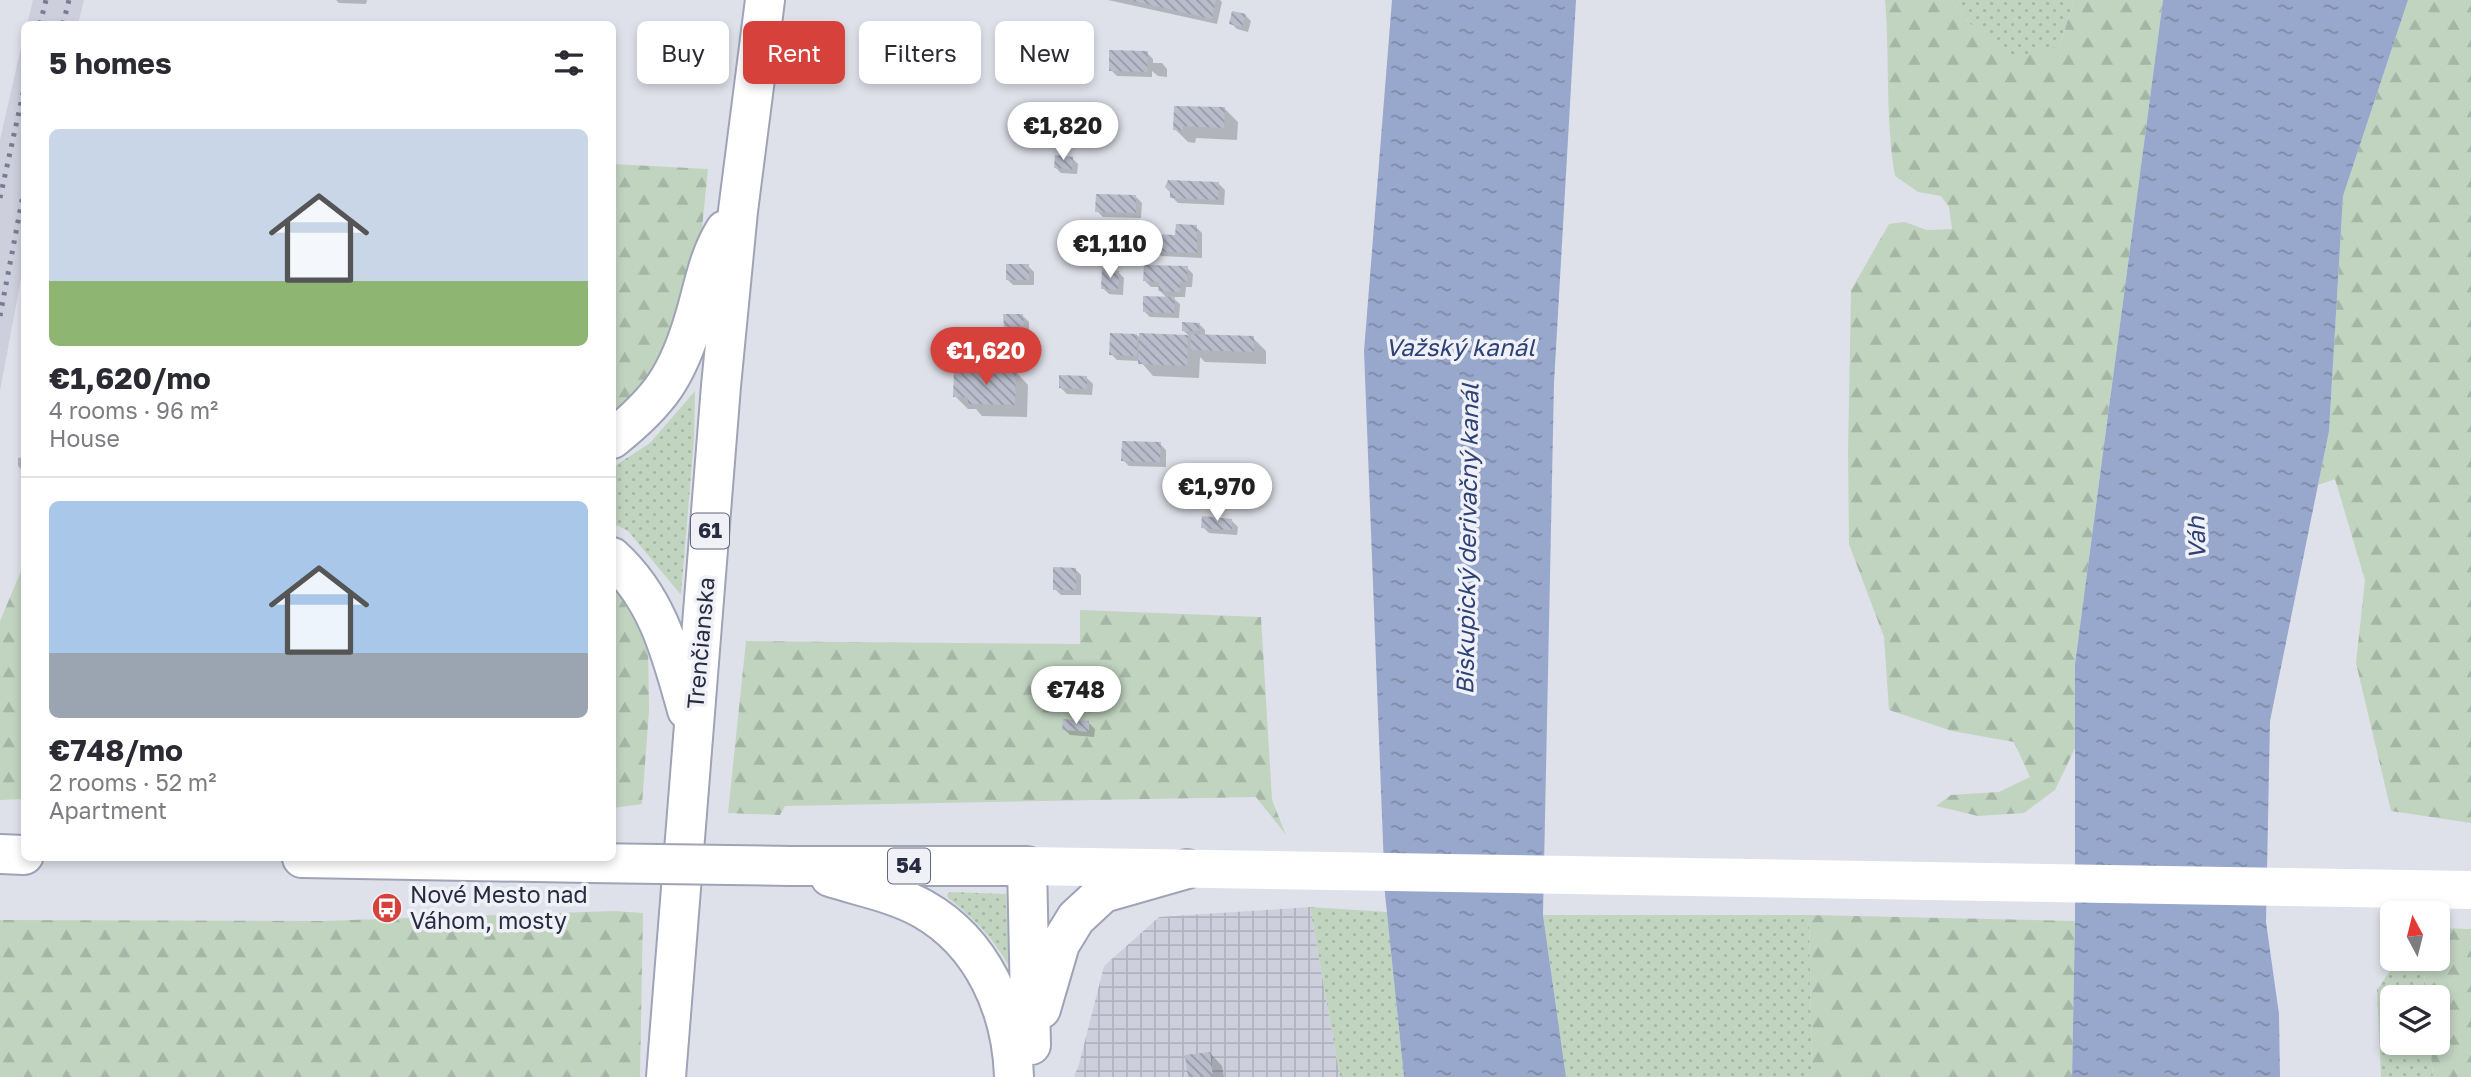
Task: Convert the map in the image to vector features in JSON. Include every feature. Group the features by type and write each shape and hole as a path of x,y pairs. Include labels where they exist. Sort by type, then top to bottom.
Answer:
{"main road":[{"name":"Trenčianska","path":"666,1077 738,211 765,0"},
{"path":"616,435 654,401 680,363 709,259 738,211"},
{"path":"616,561 646,598 667,640 694,733"},
{"path":"0,854 21,855"},
{"name":"54","path":"534,861 792,866 1027,866"},
{"path":"792,866 905,900 923,909 967,942 985,968 1003,1012 1013,1048 1023,1066"},
{"path":"1023,1066 1027,866 2471,890"},
{"path":"1023,1066 1060,944 1076,918 1103,893 1186,869"},
{"path":"673,991 693,1077"}],"shaded area":[{"path":"33,0 84,0 79,21 28,21"},
{"path":"21,47 21,279 0,391 0,140"},
{"path":"1310,907 1340,1077 1074,1077 1104,966 1159,917"}],"green space":[{"path":"1885,0 1951,0 1970,24 2016,57 2060,45 2074,0 2163,0 2075,664 2075,748 2055,790 2024,813 1978,816 1936,806 1951,795 1999,792 2030,777 2014,742 1952,731 1889,710 1884,637 1849,544 1851,290 1889,224 1905,222 1927,230 1952,229 1949,207 1941,196 1918,192 1895,176 1890,132"},
{"path":"1951,0 2074,0 2060,45 2016,58 1970,24"},
{"path":"2408,0 2471,0 2471,823 2391,811 2356,663 2365,580 2335,479 2318,485 2329,430 2343,196"},
{"path":"616,164 708,169 700,248 683,333 616,425"},
{"path":"695,391 694,439 681,595 628,531 616,525 616,465 650,443"},
{"path":"21,571 21,799 0,800 0,621"},
{"path":"616,589 648,645 649,711 642,804 616,808"},
{"path":"1080,610 1261,617 1272,800 1286,835 1256,797 785,806 780,815 728,813 746,641 1080,644"},
{"path":"950,892 1006,894 1009,966 982,929 948,898"},
{"path":"1310,907 1387,912 1404,1077 1340,1077"},
{"path":"614,911 643,913 640,1077 0,1077 0,920 322,921"},
{"path":"1543,915 1809,915 1812,1077 1566,1077"},
{"path":"1809,915 2075,921 2072,1077 1812,1077"},
{"path":"2450,928 2471,929 2471,1077 2433,1077 2431,1055 2450,1055 2450,985 2425,985 2424,971 2450,971"},
{"path":"2390,971 2424,971 2425,985 2380,985"},
{"path":"2380,986 2380,1055 2431,1055 2433,1077 2381,1077 2377,990"}],"water":[{"name":"Važský kanál","path":"1392,0 1576,0 1554,383 1543,915 1566,1077 1404,1077 1385,894 1364,351"},
{"name":"Váh","path":"2163,0 2408,0 2343,196 2329,431 2270,721 2266,922 2279,1014 2280,1077 2072,1077 2075,664"}],"building":[{"path":"1129,0 1216,0 1212,19"},
{"path":"1232,11 1246,14 1242,27 1229,24"},
{"path":"1109,50 1148,51 1147,72 1109,71"},
{"path":"1174,106 1225,107 1224,128 1183,126 1183,131 1173,130"},
{"path":"1055,155 1073,157 1072,169 1054,168"},
{"path":"1168,180 1219,182 1218,200 1170,198 1170,192 1165,187"},
{"path":"1096,194 1136,195 1136,213 1095,212"},
{"path":"1176,224 1197,225 1197,253 1153,251 1153,234 1175,235"},
{"path":"1006,264 1029,264 1029,280 1006,280"},
{"path":"1144,265 1188,266 1187,282 1180,282 1180,292 1158,291 1159,282 1143,281"},
{"path":"1102,269 1119,271 1118,290 1101,289"},
{"path":"1143,296 1175,297 1174,313 1143,312"},
{"path":"1003,314 1023,314 1024,326 1004,327"},
{"path":"1182,322 1200,323 1199,331 1182,331"},
{"path":"973,329 991,329 992,346 974,346"},
{"path":"1110,333 1137,334 1137,356 1109,355"},
{"path":"1139,333 1188,335 1187,366 1138,364"},
{"path":"1191,334 1254,336 1254,352 1190,350"},
{"path":"954,369 1016,371 1015,405 968,404 968,397 953,397"},
{"path":"1059,375 1087,376 1087,389 1059,388"},
{"path":"1122,441 1161,442 1160,462 1121,461"},
{"path":"1202,516 1232,519 1232,530 1201,528"},
{"path":"1053,567 1076,568 1076,590 1053,590"},
{"path":"1063,719 1089,721 1089,732 1062,730"},
{"path":"1210,1052 1213,1077 1188,1077 1185,1055"}],"railway":[{"path":"41,21 46,0"},
{"path":"64,21 69,0"},
{"path":"0,198 21,103"},
{"path":"0,316 21,206"}],"place":[{"name":"Nové Mesto nad Váhom, mosty","path":"387,908"}],"water label":[{"name":"Biskupický derivačný kanál","path":"1468,539"}]}
